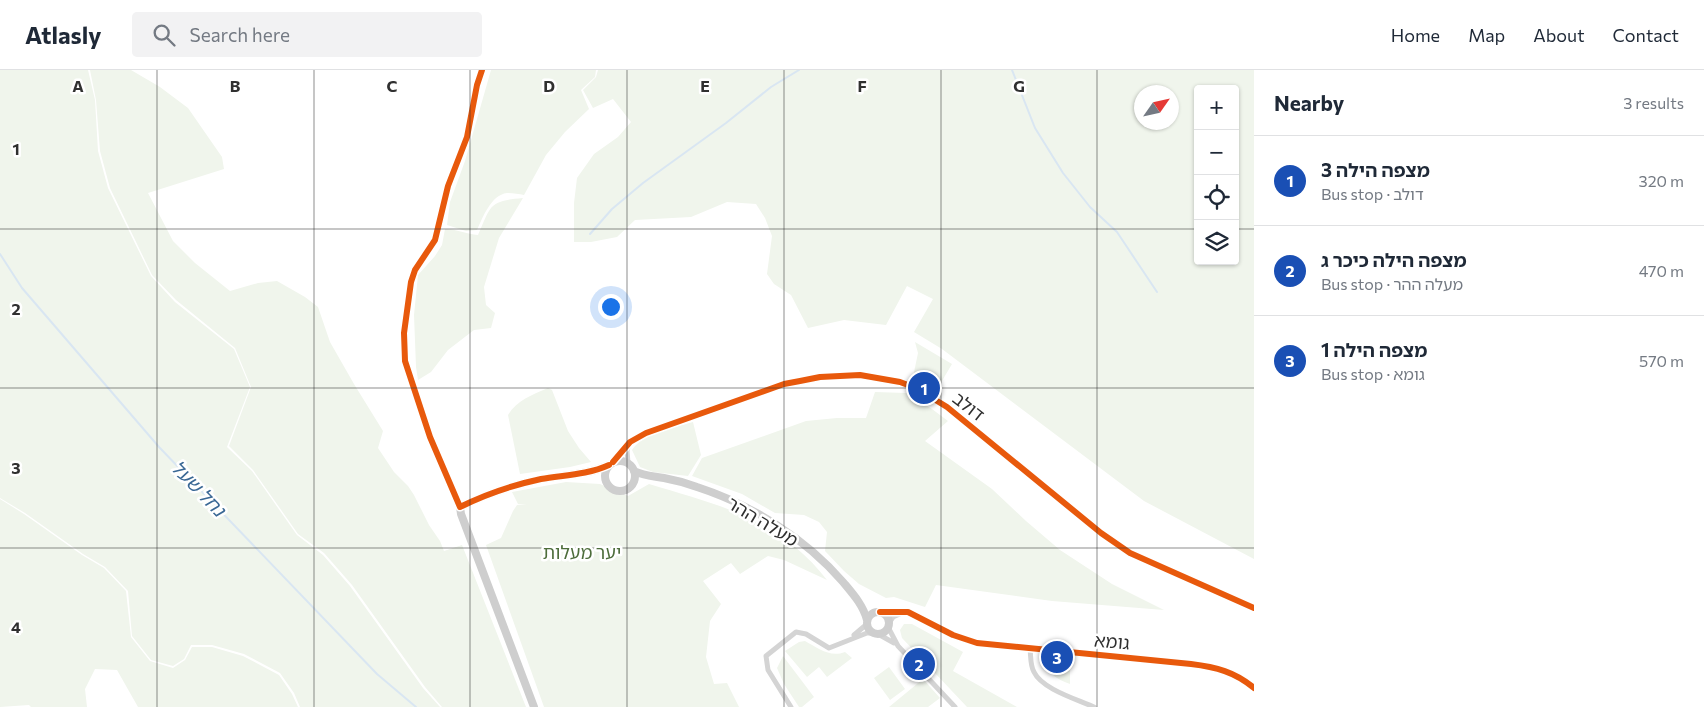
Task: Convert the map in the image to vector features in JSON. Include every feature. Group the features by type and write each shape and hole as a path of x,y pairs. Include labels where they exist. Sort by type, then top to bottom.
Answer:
{"street":[{"path":"482,70 477,85 467,137 448,186 435,240 414,270 404,333 404,361 430,438 460,507 534,707"},
{"name":"דולב","path":"611,464 630,442 646,433 792,382 840,375 880,378 900,382 916,388 947,407 1101,533 1130,553 1254,608"},
{"path":"630,442 627,451 628,463 635,477 632,486"},
{"path":"460,507 477,498 520,484 585,473 624,461 628,463"},
{"path":"608,485 605,474 611,464"},
{"name":"מעלה ההר","path":"634,472 642,476 655,477 698,487 738,503 759,514 810,550 837,575 863,609 867,622"},
{"path":"585,473 601,479 616,491 622,491 655,477"},
{"name":"מעלה ההר","path":"854,595 864,604 878,612"},
{"path":"850,639 867,622 869,617 878,612 908,612"},
{"path":"878,612 887,616 898,646"},
{"path":"791,707 768,670 766,656 796,632 806,634 829,648 867,633 883,633 898,614 908,612"},
{"name":"גומא","path":"908,612 965,640 1030,649 1207,666 1229,672 1254,688"},
{"path":"867,622 871,631 898,646 955,707"},
{"path":"1030,649 1033,672 1039,679 1048,687 1094,707"}],"green space":[{"path":"0,70 88,70 95,100 98,151 108,188 151,276 175,302 234,349 250,387 227,447 252,471 297,535 323,555 350,586 423,688 440,707 300,707 294,693 280,673 244,654 212,645 191,645 184,659 173,666 151,660 132,636 128,591 105,567 0,498"},
{"path":"90,70 131,70 160,87 188,108 222,157 224,169 148,193 173,241 195,263 230,291 258,283 277,281 318,307 330,342 383,431 378,448 394,472 414,495 444,551 462,545 526,707 442,707 425,687 352,585 324,553 298,534 253,470 229,446 251,387 235,348 176,300 152,275 110,188 100,151 96,100"},
{"path":"491,70 596,70 595,77 581,90 589,109 565,132 546,155 524,195 507,193 496,198 488,207 477,230 466,231 447,225 450,202 465,161"},
{"path":"598,70 1254,70 1254,559 1144,501 942,349 914,332 933,299 907,286 886,325 844,320 808,328 791,295 774,284 767,274 772,236 765,218 756,204 727,202 691,217 635,220 617,237 591,242 574,242 574,203 577,178 594,154 618,137 631,122 613,99 593,108 583,90 596,77"},
{"path":"523,198 499,238 484,287 486,305 495,313 491,328 474,330 448,350 431,372 418,380 414,315 418,275 442,245 445,229 478,235 492,207 503,201"},
{"path":"915,342 952,364 936,391 913,377 918,353"},
{"path":"548,388 552,390 568,431 591,462 520,474 508,415 520,402"},
{"path":"875,392 906,393 948,421 925,441 992,489 1060,550 1112,584 1164,610 1052,601 936,585 925,607 894,597 886,598 859,584 825,551 827,532 819,522 804,515 775,513 742,494 692,476 702,458 806,421 866,418"},
{"path":"693,422 701,455 688,476 653,472 640,467 632,450 637,444 651,435"},
{"name":"יער מעלות","path":"566,482 600,484 628,496 649,484 724,508 747,517 789,542 809,559 827,580 784,560 768,556 740,574 731,563 703,581 721,604 710,621 706,657 714,684 727,683 739,707 544,707 486,545 501,538 517,505 527,504 518,504 512,492"},
{"path":"0,499 104,568 126,591 131,637 150,661 173,668 185,660 192,647 212,647 243,656 279,675 298,707 138,707 117,670 95,669 85,689 87,707 31,707 29,705 0,707"},
{"path":"904,624 912,624 963,652 953,671 1017,707 967,707 902,638 900,630"},
{"path":"805,641 829,653 840,654 845,652 852,658 827,677 819,667 807,677 785,651 799,642"},
{"path":"783,656 814,697 802,707 799,707 784,684 777,668"},
{"path":"1047,658 1070,662 1070,684 1052,674 1045,663"},
{"path":"889,667 905,689 890,700 874,678"},
{"path":"923,679 940,698 928,707 889,707"}],"waterway":[{"path":"590,234 612,209 643,183 726,123 771,87 799,70"},
{"path":"1012,70 1035,128 1063,173 1090,207 1117,232 1157,292"},
{"name":"נחל שעל","path":"0,254 22,288 159,447 377,674 416,707"}],"cycle path":[{"path":"482,70 477,85 467,137 448,186 435,240 415,270 411,282 404,333 405,361 430,437 460,507 520,484 584,473 609,465"},
{"path":"613,462 630,442 646,433 784,384 820,377 860,375 900,382 916,388 947,407 1101,533 1130,553 1254,608"},
{"path":"880,612 908,612 953,635 977,643 1209,667 1232,674 1254,688"}],"place":[{"name":"מצפה הילה 3","path":"924,388"},
{"name":"מצפה הילה 1","path":"1057,657"},
{"name":"מצפה הילה כיכר ג","path":"919,664"}]}
